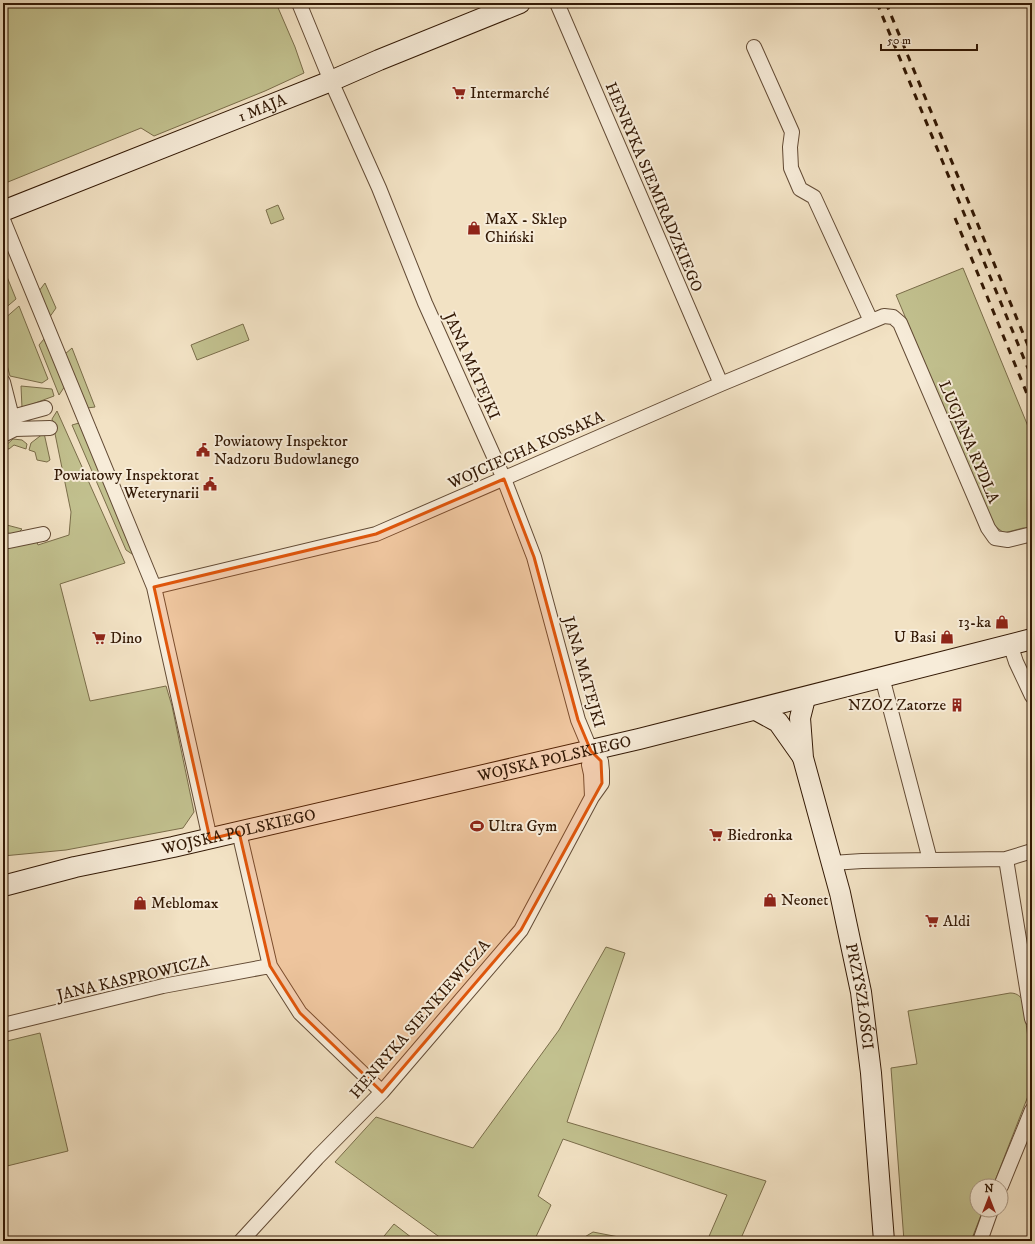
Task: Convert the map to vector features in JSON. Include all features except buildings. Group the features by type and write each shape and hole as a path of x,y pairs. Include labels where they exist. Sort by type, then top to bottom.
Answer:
{"street":[{"name":"JANA MATEJKI","path":"299,3 379,188 425,303 504,479 534,557 578,720 591,750"},
{"name":"1 MAJA","path":"3,211 332,81 379,60 520,3"},
{"name":"HENRYKA SIEMIRADZKIEGO","path":"557,3 721,384"},
{"path":"754,46 792,132 790,147 792,168 800,189 814,197 872,321"},
{"path":"3,220 154,587 210,839"},
{"name":"WOJCIECHA KOSSAKA","path":"154,587 376,534 721,384 884,316 893,317 900,323"},
{"name":"LUCJANA RYDLA","path":"900,323 988,528 995,538 1008,540 1032,534"},
{"path":"3,382 10,427"},
{"path":"10,427 45,408"},
{"path":"10,427 50,428"},
{"path":"3,540 8,541 43,534"},
{"name":"WOJSKA POLSKIEGO","path":"3,886 75,867 210,839 591,750 805,698 1032,639"},
{"path":"1010,644 1016,662 1032,696"},
{"path":"882,677 930,860"},
{"name":"PRZYSZŁOŚCI","path":"805,698 800,718 803,758 840,893 854,956 866,1026 884,1241"},
{"name":"PRZYSZŁOŚCI","path":"756,710 778,722 803,758"},
{"name":"HENRYKA SIENKIEWICZA","path":"241,1241 317,1158 382,1092 521,930 592,797 589,765 591,750"},
{"path":"239,832 270,966 300,1013 382,1092"},
{"path":"832,863 862,860 1006,859 1032,851"},
{"path":"1006,859 1032,1019"},
{"name":"WOJSKA POLSKIEGO","path":"3,876 75,867"},
{"name":"JANA KASPROWICZA","path":"3,1025 162,986 270,966"},
{"path":"1004,1178 1032,1110"},
{"path":"980,1241 988,1218"}],"highlighted area":[{"path":"504,479 534,557 578,720 591,751 601,761 602,783 521,930 382,1092 300,1013 270,966 239,832 210,839 154,587 376,534"}],"shaded area":[{"path":"3,3 276,3 295,47 304,73 265,91 154,136 141,128 3,184"},
{"path":"278,205 284,219 271,224 266,210"},
{"path":"3,267 16,299 3,310"},
{"path":"963,268 1032,436 1032,528 1023,528 1004,533 995,526 989,516 896,295"},
{"path":"45,283 56,308 49,318 39,291"},
{"path":"19,306 48,379 42,383 10,376 3,351 3,320"},
{"path":"243,324 249,340 197,360 191,345"},
{"path":"44,339 65,386 59,395 39,345"},
{"path":"72,348 95,407 87,408 65,354"},
{"path":"21,386 52,389 54,396 22,408"},
{"path":"57,411 125,563 60,584 90,701 166,686 172,706 194,812 183,828 66,850 3,856 3,544 36,540 38,545 69,535 71,512 52,419"},
{"path":"79,423 135,556 126,550 72,425"},
{"path":"44,433 50,460 47,462 37,460 35,452 29,450 31,443"},
{"path":"13,439 22,440 27,444 26,449 14,445 9,449 3,448"},
{"path":"3,524 22,529 15,536 3,535"},
{"path":"606,947 625,953 567,1122 766,1181 742,1236 744,1241 707,1241 727,1195 563,1139 538,1196 551,1205 534,1241 445,1241 335,1162 376,1117 473,1148 559,1030"},
{"path":"1010,993 1014,993 1023,1000 1030,1053 1030,1091 996,1178 969,1178 969,1218 980,1218 971,1241 904,1241 891,1068 917,1064 908,1011"},
{"path":"40,1033 68,1151 3,1167 3,1042"},
{"path":"394,1224 416,1241 380,1241"},
{"path":"593,1232 629,1239 632,1241 578,1241"}],"railway":[{"path":"877,3 1032,378"},
{"path":"886,3 1032,355"},
{"path":"955,218 1032,406"}],"place":[{"name":"Intermarché","path":"459,93"},
{"name":"MaX - Sklep Chiński","path":"474,228"},
{"name":"Powiatowy Inspektor Nadzoru Budowlanego","path":"203,450"},
{"name":"Powiatowy Inspektorat Weterynarii","path":"210,484"},
{"name":"13-ka","path":"1002,622"},
{"name":"U Basi","path":"947,637"},
{"name":"Dino","path":"99,638"},
{"name":"NZOZ Zatorze","path":"957,705"},
{"name":"Ultra Gym","path":"477,826"},
{"name":"Biedronka","path":"716,835"},
{"name":"Neonet","path":"770,900"},
{"name":"Meblomax","path":"140,903"},
{"name":"Aldi","path":"932,921"}]}
